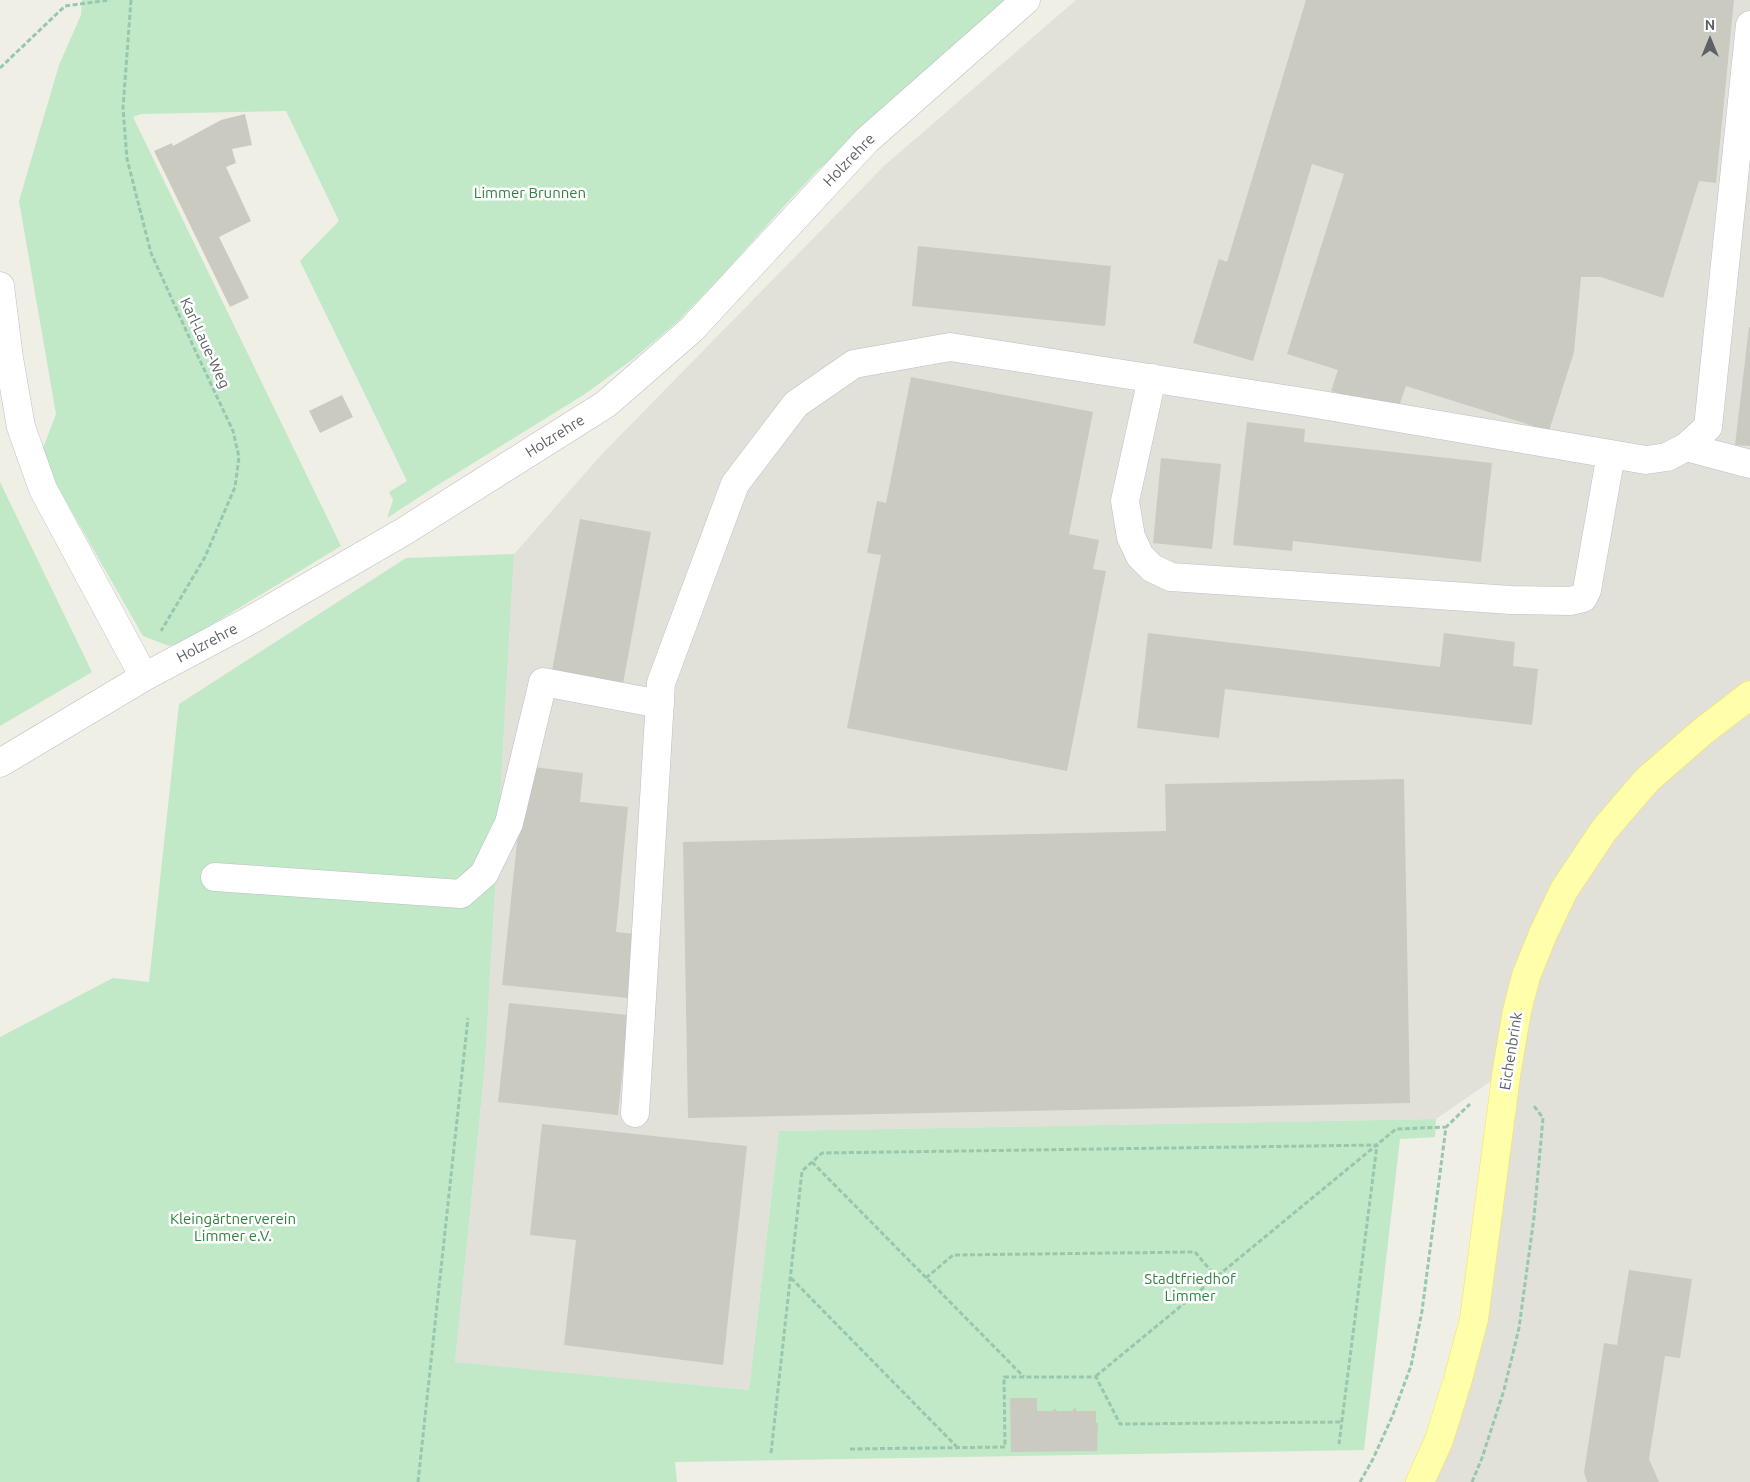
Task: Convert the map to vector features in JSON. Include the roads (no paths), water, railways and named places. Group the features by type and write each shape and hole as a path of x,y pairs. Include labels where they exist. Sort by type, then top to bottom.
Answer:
{"main road":[{"name":"Eichenbrink","path":"1420,1482 1440,1440 1474,1319 1507,1069 1517,1011 1526,976 1543,934 1564,890 1604,830 1647,780 1702,732 1750,695"}],"street":[{"name":"Holzrehre","path":"0,762 144,677 249,621 403,532 606,404 692,329 867,140 1026,0"},
{"path":"635,1113 661,684 735,484 796,404 854,364 950,348 1316,404 1646,460 1667,457 1686,448 1708,427 1750,25"},
{"path":"0,286 10,432 43,489 144,677"},
{"path":"1152,378 1125,501 1131,537 1140,556 1152,568 1170,577 1511,600 1570,601 1583,598 1587,590 1611,454"},
{"path":"1686,448 1750,464"},
{"path":"215,877 461,894 484,874 509,824 544,682 660,704"}],"park label":[{"name":"Limmer Brunnen","path":"530,193"},
{"name":"Kleingärtnerverein Limmer e.V.","path":"233,1228"},
{"name":"Stadtfriedhof Limmer","path":"1190,1288"}]}
